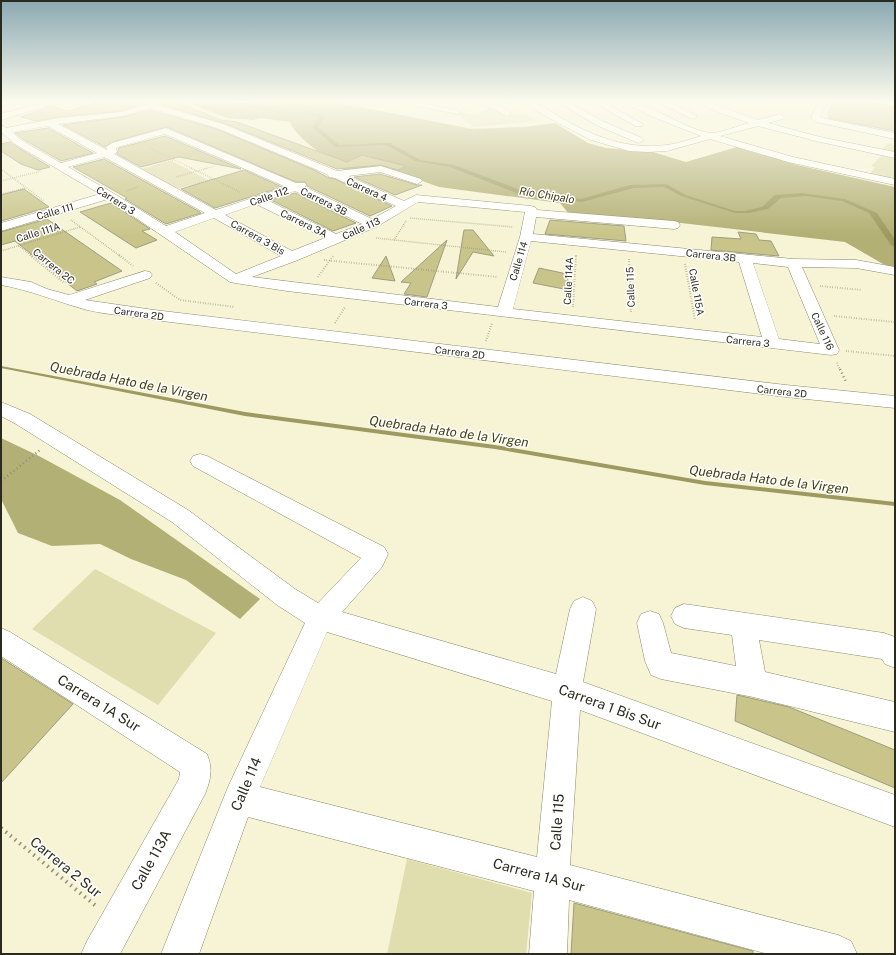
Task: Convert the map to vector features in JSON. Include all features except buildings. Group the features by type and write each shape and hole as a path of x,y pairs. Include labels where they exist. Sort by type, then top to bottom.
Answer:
{"street":[{"name":"Carrera 3","path":"28,146 165,231 235,279 252,283 309,290 831,350"},
{"name":"Carrera 3 Bis","path":"98,146 110,151 174,191 293,257"},
{"path":"60,166 127,146"},
{"name":"Carrera 3B","path":"199,146 296,187 372,224"},
{"name":"Carrera 4","path":"267,146 405,206"},
{"path":"624,146 660,149 675,146"},
{"path":"652,146 660,149"},
{"path":"742,146 895,182"},
{"path":"848,146 895,155"},
{"name":"Calle 112","path":"165,231 334,175 384,169 417,181"},
{"name":"Calle 111","path":"1,227 109,195"},
{"name":"Calle 113","path":"235,279 372,224 405,206 416,198 531,211"},
{"name":"Carrera 3A","path":"257,200 336,239"},
{"path":"531,211 674,224"},
{"name":"Calle 114","path":"500,312 521,253 531,211"},
{"name":"Carrera 3B","path":"526,233 577,242 793,263 856,264 895,271"},
{"path":"745,258 772,344"},
{"name":"Calle 116","path":"793,263 831,350"},
{"path":"75,299 145,275"},
{"name":"Carrera 2D","path":"1,280 26,285 42,292 154,316 786,391 895,402"},
{"name":"Carrera 1 Bis Sur","path":"1,408 23,419 180,516 286,597 320,618 567,691 895,811"},
{"name":"Calle 114","path":"180,954 239,798 320,618 374,560 376,554 200,461"},
{"name":"Calle 115","path":"548,954 552,878 567,691 582,609"},
{"path":"684,616 884,646 893,650 895,655"},
{"path":"650,623 658,661 661,665 753,683 895,717"},
{"path":"744,626 753,683"},
{"name":"Carrera 1A Sur","path":"1,641 196,764"},
{"name":"Calle 113A","path":"100,954 194,783 196,764"},
{"name":"Carrera 1A Sur","path":"239,798 552,878 838,954"}],"path":[{"path":"145,146 257,200"},
{"path":"1,181 60,166"},
{"name":"Carrera 2D","path":"1,169 180,300 235,307"},
{"path":"174,191 212,178"},
{"path":"1,194 26,188"},
{"path":"388,216 526,233"},
{"name":"Calle 111A","path":"1,251 80,227"},
{"path":"309,290 348,234 521,253"},
{"name":"Calle 114A","path":"572,321 577,242"},
{"name":"Carrera 2C","path":"18,246 75,299"},
{"name":"Calle 115","path":"629,247 632,328"},
{"name":"Calle 115A","path":"683,252 698,335"},
{"name":"Carrera 3 Bis","path":"293,257 513,278"},
{"path":"802,284 862,290"},
{"path":"326,336 353,295"},
{"path":"481,355 500,312"},
{"path":"815,314 895,322"},
{"path":"831,350 895,356"},
{"name":"Calle 116","path":"831,350 853,398"},
{"path":"1,480 55,439"},
{"name":"Carrera 2 Sur","path":"1,828 116,923"}],"shaded area":[{"path":"311,146 597,146 606,148 653,152 686,162 737,147 797,165 895,187 895,268 883,264 845,242 681,223 569,214 560,203 439,187 386,168 345,171"},
{"path":"885,146 895,146 895,180 868,177 875,167 871,166 882,155 878,153"},
{"path":"172,161 208,180 176,189 141,169"},
{"path":"1,438 39,456 120,500 260,599 240,619 186,580 131,559 100,544 52,546 18,533 1,499"},
{"path":"95,569 216,633 158,705 32,629"},
{"path":"407,859 532,893 526,954 387,954"}],"water":[{"path":"333,146 372,146 335,147"},
{"name":"Río Chipalo","path":"387,146 395,146 420,160 454,165 523,191 581,199 630,185 666,184 686,195 735,211 745,211 762,207 775,195 802,193 845,199 877,213 895,240 895,247 891,245 869,213 842,201 805,196 781,198 768,209 749,213 735,213 681,196 664,187 634,188 582,202 519,194 450,167 415,161"}],"waterway":[{"name":"Quebrada Hato de la Virgen","path":"1,367 245,414 495,447 705,483 895,504"}]}
